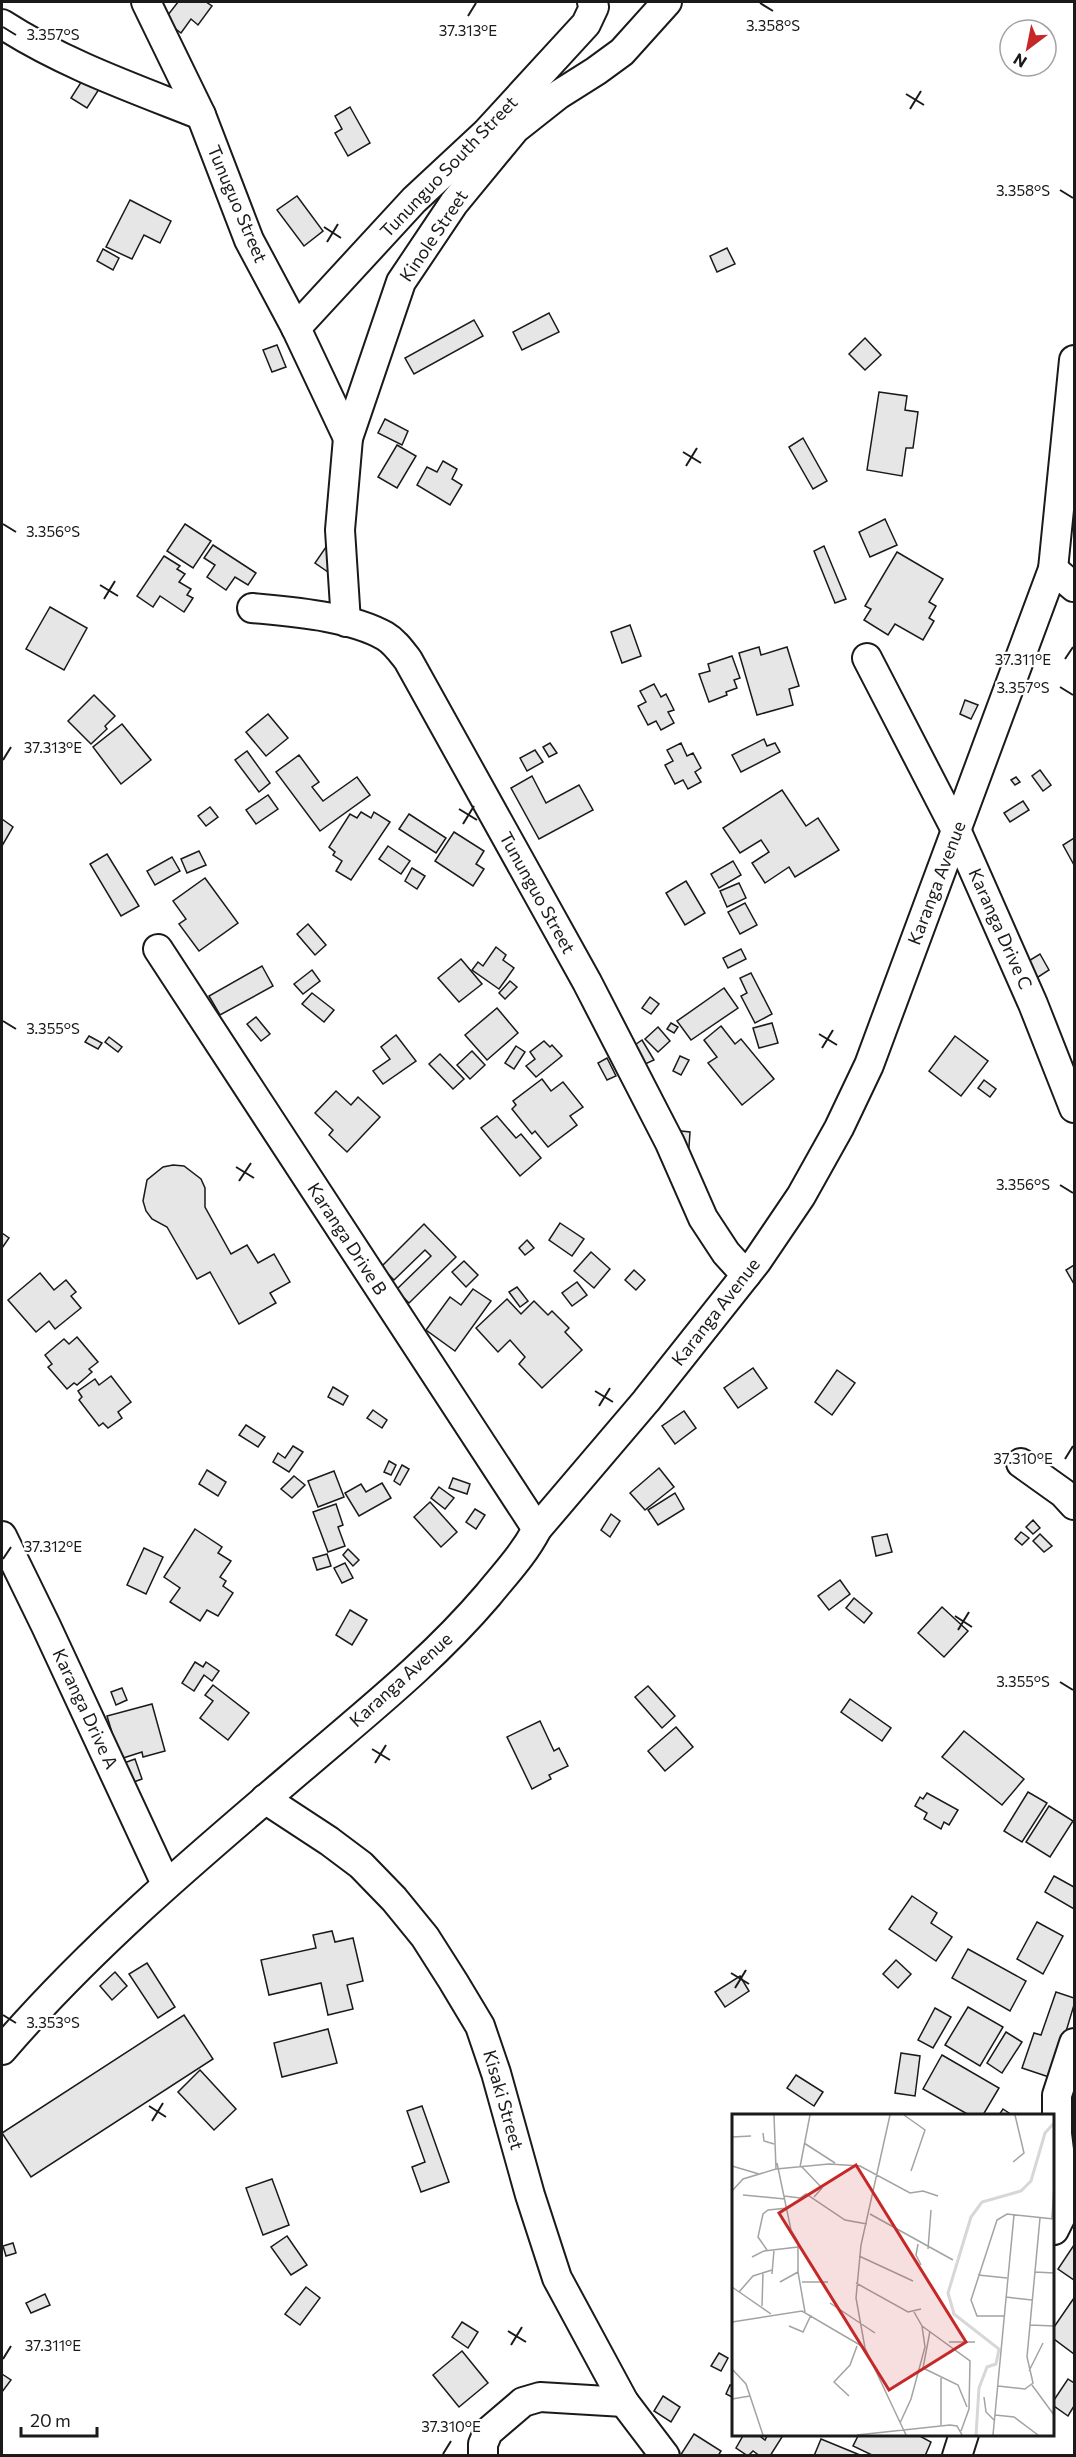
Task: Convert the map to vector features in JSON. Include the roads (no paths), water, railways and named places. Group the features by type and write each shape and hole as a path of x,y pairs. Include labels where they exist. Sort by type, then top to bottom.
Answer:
{"street":[{"name":"Tunuguo Street","path":"146,2 201,115 249,240 296,328 348,438"},
{"name":"Tununguo South Street","path":"296,328 414,200 486,133 586,24 594,7 592,2"},
{"name":"Kinole Street","path":"346,622 340,530 348,438 401,282 454,203 515,129 558,94 622,52 667,2"},
{"path":"2,24 36,46 68,61 201,115"},
{"name":"Karanga Avenue","path":"2,2050 38,2007 166,1884 398,1686 454,1635 525,1551 537,1530 646,1401 746,1275 801,1196 869,1065 1053,568 1074,360"},
{"path":"1053,568 1074,587"},
{"name":"Tununguo Street","path":"252,608 346,622 384,635 408,660 587,982 670,1143 703,1218 726,1253 746,1275"},
{"name":"Karanga Drive C","path":"867,658 957,832 1033,1004 1074,1108"},
{"name":"Karanga Drive B","path":"158,949 537,1530"},
{"path":"1021,1464 1063,1493 1074,1505"},
{"name":"Karanga Drive A","path":"2,1536 166,1884"},
{"name":"Kisaki Street","path":"265,1799 361,1865 394,1899 425,1937 480,2026 557,2278 624,2402 665,2456"},
{"path":"1055,2226 1062,2214 1063,2182 1057,2134 1057,2095 1074,2043"},
{"path":"483,2456 483,2444 488,2432 523,2402 548,2397 624,2402"}]}
